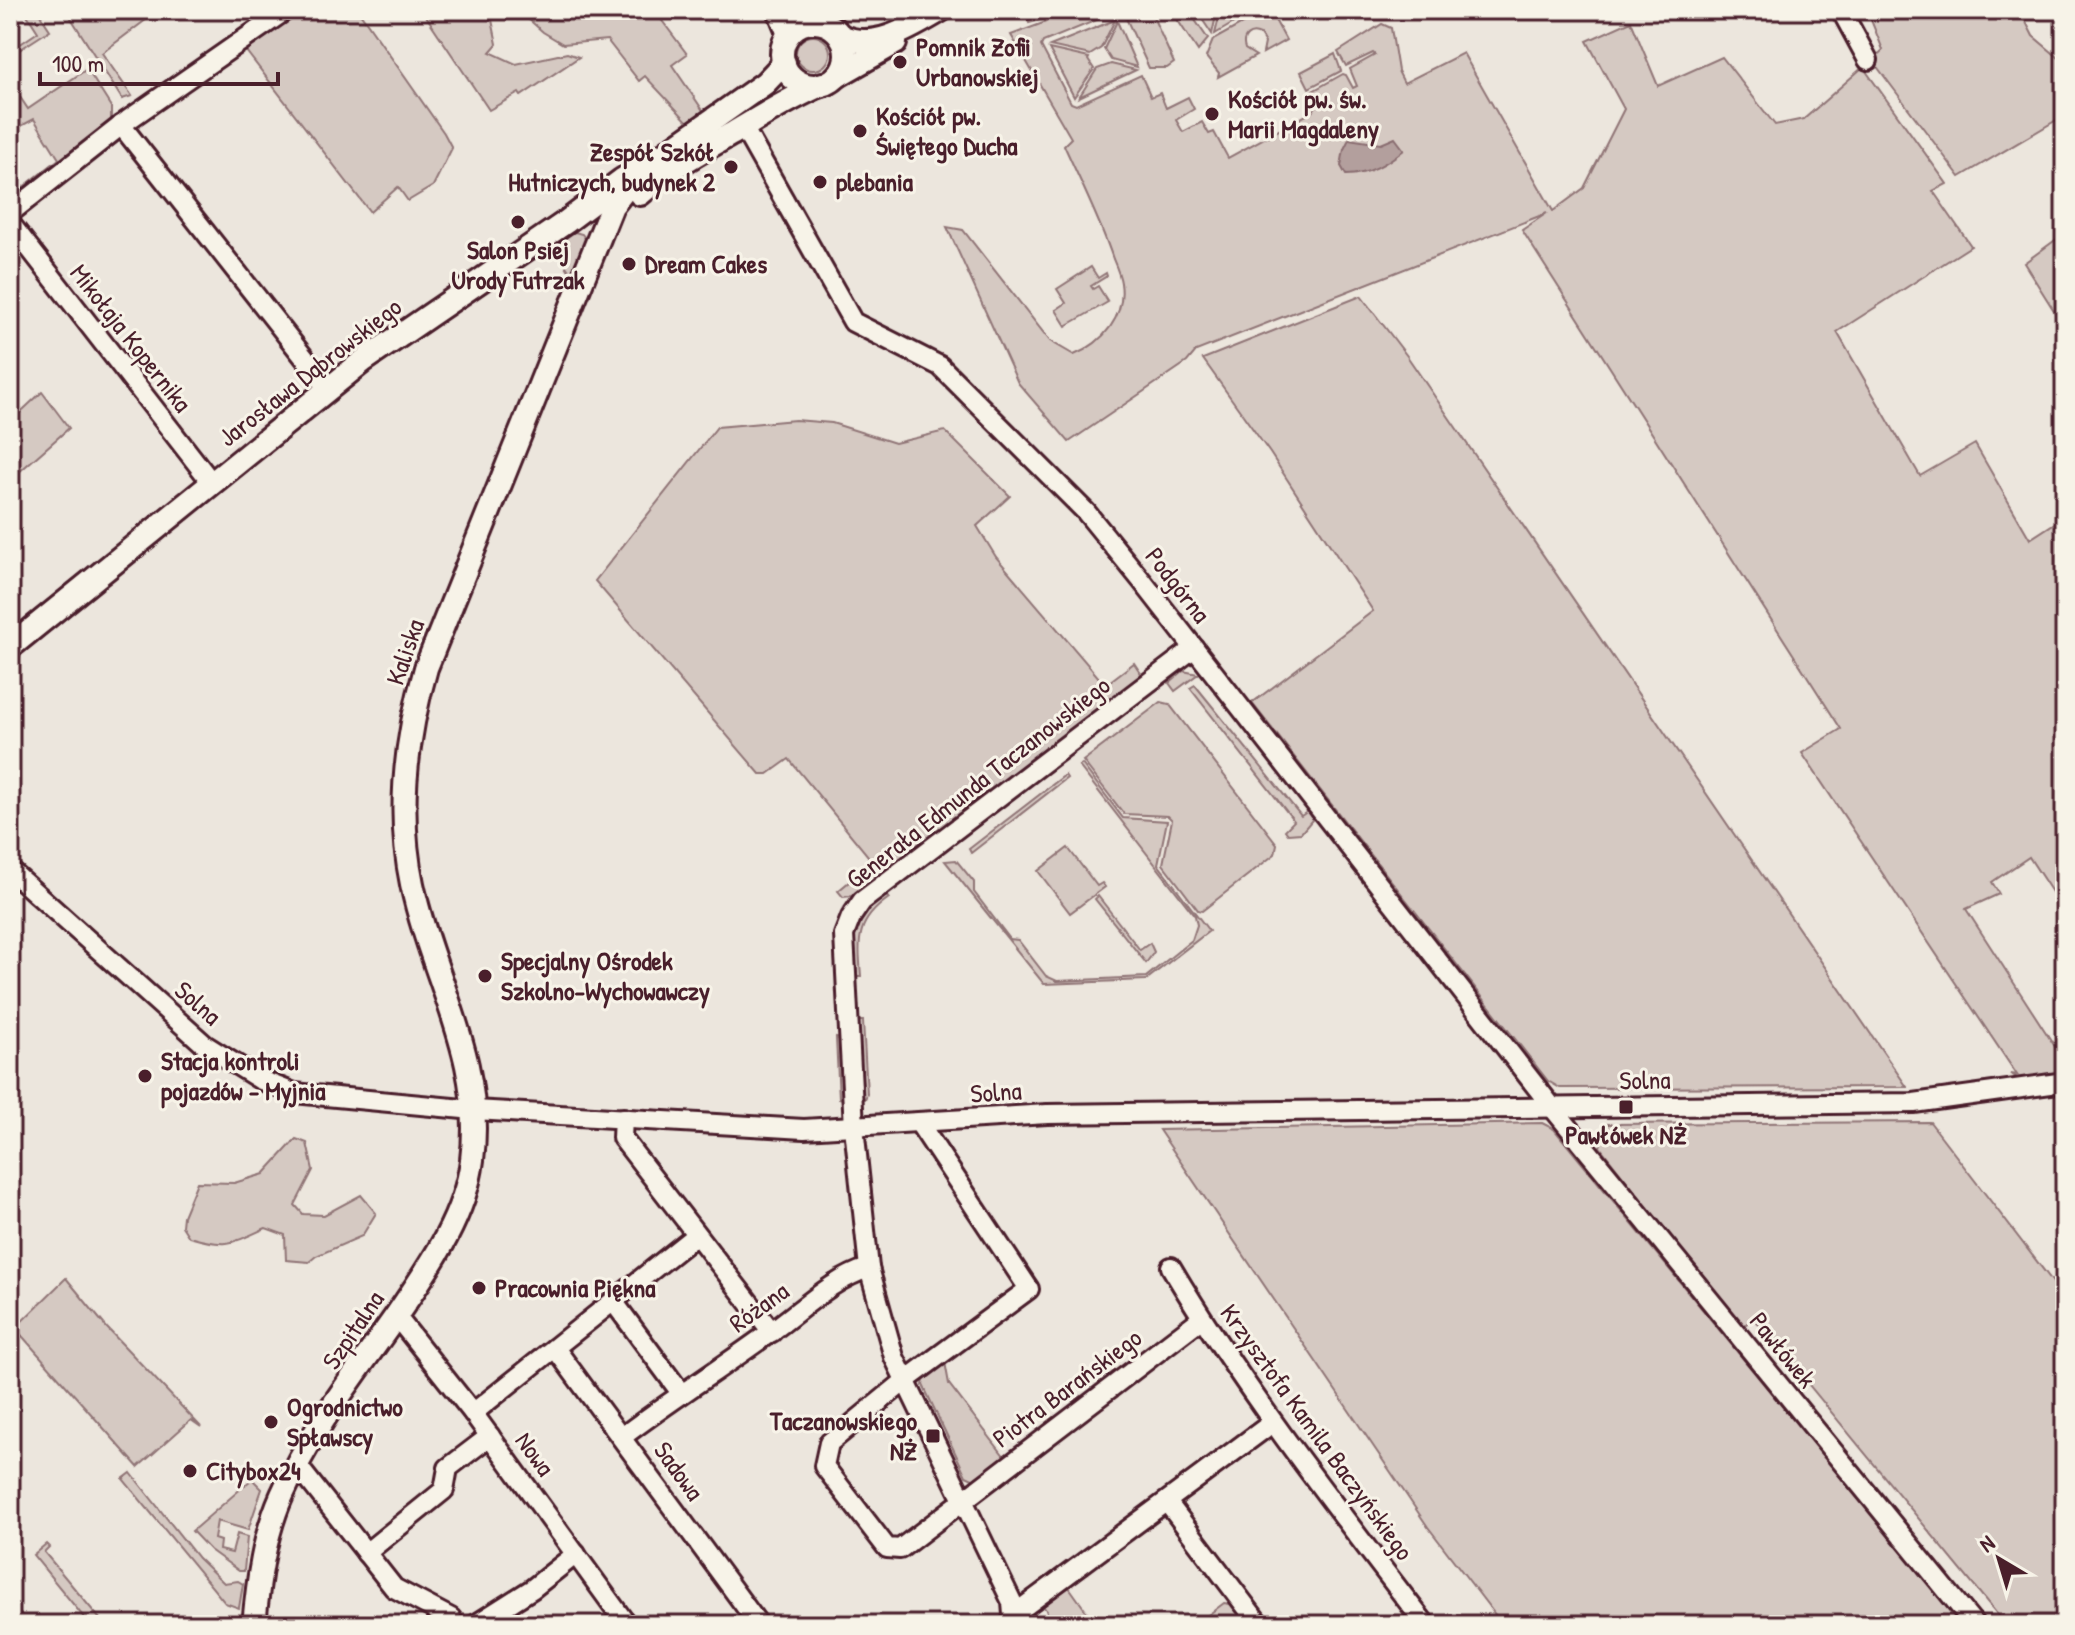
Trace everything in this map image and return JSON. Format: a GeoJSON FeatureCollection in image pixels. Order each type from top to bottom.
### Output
{"type":"FeatureCollection","features":[{"type":"Feature","properties":{"kind":"street"},"geometry":{"type":"LineString","coordinates":[[10,213],[121,125],[286,10]]}},
{"type":"Feature","properties":{"kind":"street"},"geometry":{"type":"LineString","coordinates":[[779,10],[789,34]]}},
{"type":"Feature","properties":{"kind":"street"},"geometry":{"type":"LineString","coordinates":[[1841,10],[1868,60]]}},
{"type":"Feature","properties":{"kind":"street"},"geometry":{"type":"LineString","coordinates":[[841,36],[846,50],[844,64],[830,80],[815,86],[800,82],[788,72],[783,48],[789,34],[799,26],[804,16],[833,28],[853,42],[873,42],[932,15]]}},
{"type":"Feature","properties":{"kind":"street"},"geometry":{"type":"LineString","coordinates":[[566,222],[603,233],[653,182],[800,94],[890,47],[932,15]]}},
{"type":"Feature","properties":{"kind":"street","name":"Jarosława Dąbrowskiego"},"geometry":{"type":"LineString","coordinates":[[10,647],[398,336],[765,83],[784,63]]}},
{"type":"Feature","properties":{"kind":"street"},"geometry":{"type":"LineString","coordinates":[[121,125],[329,389]]}},
{"type":"Feature","properties":{"kind":"street","name":"Podgórna"},"geometry":{"type":"LineString","coordinates":[[743,127],[853,322],[940,366],[1086,512],[1552,1107]]}},
{"type":"Feature","properties":{"kind":"street","name":"Jarosława Dąbrowskiego"},"geometry":{"type":"LineString","coordinates":[[603,233],[612,206],[657,159]]}},
{"type":"Feature","properties":{"kind":"street","name":"Mikołaja Kopernika"},"geometry":{"type":"LineString","coordinates":[[10,223],[212,483]]}},
{"type":"Feature","properties":{"kind":"street","name":"Kaliska"},"geometry":{"type":"LineString","coordinates":[[474,1110],[464,1046],[412,885],[405,808],[408,748],[426,668],[603,233]]}},
{"type":"Feature","properties":{"kind":"street","name":"Generała Edmunda Taczanowskiego"},"geometry":{"type":"LineString","coordinates":[[1012,1620],[1012,1602],[894,1357],[869,1268],[854,1127],[844,935],[862,901],[1194,648]]}},
{"type":"Feature","properties":{"kind":"street","name":"Solna"},"geometry":{"type":"LineString","coordinates":[[10,870],[205,1045],[261,1080],[294,1093],[474,1110],[804,1129],[1047,1114],[1914,1103],[2065,1082]]}},
{"type":"Feature","properties":{"kind":"street","name":"Pawłówek"},"geometry":{"type":"LineString","coordinates":[[1552,1107],[1975,1625]]}},
{"type":"Feature","properties":{"kind":"street","name":"Szpitalna"},"geometry":{"type":"LineString","coordinates":[[254,1625],[259,1581],[271,1525],[281,1496],[297,1465],[422,1279],[459,1211],[472,1160],[474,1110]]}},
{"type":"Feature","properties":{"kind":"street"},"geometry":{"type":"LineString","coordinates":[[623,1118],[622,1138],[772,1332]]}},
{"type":"Feature","properties":{"kind":"street","name":"Piotra Barańskiego"},"geometry":{"type":"LineString","coordinates":[[919,1123],[1029,1289],[906,1380],[829,1443],[824,1466],[887,1548],[900,1549],[1202,1318]]}},
{"type":"Feature","properties":{"kind":"street"},"geometry":{"type":"LineString","coordinates":[[473,1413],[696,1235]]}},
{"type":"Feature","properties":{"kind":"street","name":"Krzysztofa Kamila Baczyńskiego"},"geometry":{"type":"LineString","coordinates":[[1171,1267],[1272,1423],[1426,1625]]}},
{"type":"Feature","properties":{"kind":"street","name":"Różana"},"geometry":{"type":"LineString","coordinates":[[622,1437],[849,1274],[869,1268]]}},
{"type":"Feature","properties":{"kind":"street"},"geometry":{"type":"LineString","coordinates":[[613,1301],[681,1393]]}},
{"type":"Feature","properties":{"kind":"street","name":"Nowa"},"geometry":{"type":"LineString","coordinates":[[396,1316],[473,1413],[627,1625]]}},
{"type":"Feature","properties":{"kind":"street","name":"Sadowa"},"geometry":{"type":"LineString","coordinates":[[555,1348],[759,1625]]}},
{"type":"Feature","properties":{"kind":"street"},"geometry":{"type":"LineString","coordinates":[[1012,1620],[1272,1423]]}},
{"type":"Feature","properties":{"kind":"street"},"geometry":{"type":"LineString","coordinates":[[366,1553],[444,1490],[448,1468],[490,1436]]}},
{"type":"Feature","properties":{"kind":"street"},"geometry":{"type":"LineString","coordinates":[[297,1465],[394,1588],[451,1618],[455,1625]]}},
{"type":"Feature","properties":{"kind":"street"},"geometry":{"type":"LineString","coordinates":[[1167,1502],[1260,1625]]}},
{"type":"Feature","properties":{"kind":"street"},"geometry":{"type":"LineString","coordinates":[[475,1625],[532,1589],[576,1554]]}},
{"type":"Feature","properties":{"kind":"shaded area"},"geometry":{"type":"Polygon","coordinates":[[[24,10],[37,10],[50,30],[10,56],[10,51],[38,32],[24,10]]]}},
{"type":"Feature","properties":{"kind":"shaded area"},"geometry":{"type":"Polygon","coordinates":[[[66,10],[159,10],[102,53],[132,96],[122,99],[66,10]]]}},
{"type":"Feature","properties":{"kind":"shaded area"},"geometry":{"type":"Polygon","coordinates":[[[297,10],[358,10],[452,148],[433,186],[408,201],[398,187],[370,212],[243,47],[297,10]]]}},
{"type":"Feature","properties":{"kind":"shaded area"},"geometry":{"type":"Polygon","coordinates":[[[422,10],[490,10],[497,44],[490,52],[516,64],[567,53],[579,57],[521,96],[519,93],[489,110],[422,10]]]}},
{"type":"Feature","properties":{"kind":"shaded area"},"geometry":{"type":"Polygon","coordinates":[[[511,10],[654,10],[687,54],[672,65],[704,112],[688,122],[645,76],[639,81],[607,40],[563,44],[511,10]]]}},
{"type":"Feature","properties":{"kind":"shaded area"},"geometry":{"type":"Polygon","coordinates":[[[1053,10],[1113,10],[1114,13],[1043,42],[1041,46],[1071,103],[1076,105],[1141,75],[1151,97],[1160,93],[1166,108],[1188,97],[1194,109],[1176,120],[1183,132],[1202,122],[1209,134],[1214,132],[1228,158],[1312,112],[1317,105],[1311,92],[1343,74],[1353,88],[1357,86],[1350,69],[1375,55],[1373,53],[1346,66],[1338,52],[1382,24],[1391,28],[1398,71],[1404,83],[1463,53],[1553,211],[1584,188],[1624,109],[1587,41],[1631,21],[1658,86],[1722,57],[1775,125],[1804,119],[1863,67],[1947,184],[1933,191],[1971,246],[1837,332],[1920,476],[1975,444],[2030,539],[2058,521],[2065,532],[2065,912],[2029,857],[1992,882],[1999,894],[1966,909],[2065,1062],[2065,1072],[2022,1081],[2011,1074],[2017,1075],[1802,753],[1841,729],[1522,230],[1547,213],[1196,351],[1187,362],[1069,442],[1018,383],[947,227],[963,230],[1050,341],[1074,355],[1103,336],[1116,317],[1122,295],[1120,277],[1064,145],[1071,138],[1011,35],[1046,22],[1044,19],[1029,23],[1028,20],[1053,10]]]}},
{"type":"Feature","properties":{"kind":"shaded area"},"geometry":{"type":"Polygon","coordinates":[[[1138,10],[1150,10],[1174,63],[1167,68],[1149,68],[1125,16],[1138,10]]]}},
{"type":"Feature","properties":{"kind":"shaded area"},"geometry":{"type":"Polygon","coordinates":[[[1171,10],[1188,10],[1208,39],[1198,51],[1171,10]]]}},
{"type":"Feature","properties":{"kind":"shaded area"},"geometry":{"type":"Polygon","coordinates":[[[1196,10],[1217,11],[1212,34],[1196,10]]]}},
{"type":"Feature","properties":{"kind":"shaded area"},"geometry":{"type":"Polygon","coordinates":[[[1226,10],[1254,11],[1215,34],[1220,13],[1226,10]]]}},
{"type":"Feature","properties":{"kind":"shaded area"},"geometry":{"type":"Polygon","coordinates":[[[1867,10],[2015,10],[2033,36],[2065,63],[2065,115],[1960,177],[1872,60],[1883,50],[1867,10]]]}},
{"type":"Feature","properties":{"kind":"shaded area"},"geometry":{"type":"Polygon","coordinates":[[[1262,13],[1275,20],[1286,40],[1263,53],[1265,43],[1260,35],[1250,34],[1244,41],[1245,49],[1256,56],[1218,77],[1219,73],[1206,57],[1213,40],[1262,13]]]}},
{"type":"Feature","properties":{"kind":"shaded area"},"geometry":{"type":"Polygon","coordinates":[[[1115,20],[1101,48],[1090,55],[1050,46],[1115,20]]]}},
{"type":"Feature","properties":{"kind":"shaded area"},"geometry":{"type":"Polygon","coordinates":[[[1117,21],[1137,67],[1111,60],[1104,49],[1117,21]]]}},
{"type":"Feature","properties":{"kind":"shaded area"},"geometry":{"type":"Polygon","coordinates":[[[813,36],[825,41],[830,53],[825,65],[813,70],[801,65],[796,53],[801,41],[813,36]]]}},
{"type":"Feature","properties":{"kind":"shaded area"},"geometry":{"type":"Polygon","coordinates":[[[1049,49],[1089,58],[1094,69],[1074,97],[1049,49]]]}},
{"type":"Feature","properties":{"kind":"shaded area"},"geometry":{"type":"Polygon","coordinates":[[[1335,54],[1341,71],[1309,88],[1301,72],[1335,54]]]}},
{"type":"Feature","properties":{"kind":"shaded area"},"geometry":{"type":"Polygon","coordinates":[[[1111,64],[1136,70],[1079,97],[1097,69],[1111,64]]]}},
{"type":"Feature","properties":{"kind":"shaded area"},"geometry":{"type":"Polygon","coordinates":[[[87,69],[111,107],[111,125],[21,198],[17,192],[59,159],[34,119],[10,132],[10,82],[28,109],[87,69]]]}},
{"type":"Feature","properties":{"kind":"shaded area"},"geometry":{"type":"Polygon","coordinates":[[[1395,138],[1404,150],[1370,171],[1346,175],[1341,166],[1349,139],[1381,144],[1395,138]]]}},
{"type":"Feature","properties":{"kind":"shaded area"},"geometry":{"type":"Polygon","coordinates":[[[571,231],[582,234],[587,241],[573,276],[549,242],[571,231]]]}},
{"type":"Feature","properties":{"kind":"shaded area"},"geometry":{"type":"Polygon","coordinates":[[[2065,233],[2065,328],[2024,263],[2065,233]]]}},
{"type":"Feature","properties":{"kind":"shaded area"},"geometry":{"type":"Polygon","coordinates":[[[1091,267],[1098,278],[1106,273],[1107,276],[1091,286],[1093,289],[1098,286],[1108,302],[1066,326],[1056,310],[1066,303],[1057,289],[1091,267]]]}},
{"type":"Feature","properties":{"kind":"shaded area"},"geometry":{"type":"Polygon","coordinates":[[[1361,296],[1407,356],[1907,1087],[1560,1088],[1548,1081],[1252,703],[1373,611],[1270,453],[1203,359],[1361,296]]]}},
{"type":"Feature","properties":{"kind":"shaded area"},"geometry":{"type":"Polygon","coordinates":[[[42,392],[69,428],[10,480],[10,422],[42,392]]]}},
{"type":"Feature","properties":{"kind":"shaded area"},"geometry":{"type":"Polygon","coordinates":[[[795,420],[832,423],[895,443],[945,431],[1010,496],[977,526],[996,557],[1105,685],[1134,663],[1144,678],[856,899],[853,896],[843,897],[838,891],[873,862],[789,759],[768,774],[760,774],[595,581],[717,427],[795,420]]]}},
{"type":"Feature","properties":{"kind":"shaded area"},"geometry":{"type":"Polygon","coordinates":[[[1183,671],[1198,674],[1175,691],[1169,683],[1183,671]]]}},
{"type":"Feature","properties":{"kind":"shaded area"},"geometry":{"type":"Polygon","coordinates":[[[1195,685],[1301,816],[1311,809],[1312,820],[1301,833],[1288,834],[1285,830],[1294,821],[1190,688],[1195,685]]]}},
{"type":"Feature","properties":{"kind":"shaded area"},"geometry":{"type":"Polygon","coordinates":[[[1161,702],[1169,704],[1277,844],[1275,854],[1202,911],[1198,910],[1163,864],[1172,820],[1168,816],[1124,814],[1083,761],[1161,702]]]}},
{"type":"Feature","properties":{"kind":"shaded area"},"geometry":{"type":"Polygon","coordinates":[[[1082,764],[1123,818],[1167,821],[1158,864],[1209,931],[1146,980],[1044,984],[945,861],[956,860],[974,882],[974,892],[1010,939],[1018,940],[1046,976],[1057,981],[1146,977],[1192,940],[1197,925],[1195,916],[1079,766],[1082,764]]]}},
{"type":"Feature","properties":{"kind":"shaded area"},"geometry":{"type":"Polygon","coordinates":[[[1065,775],[1067,778],[971,853],[969,849],[1065,775]]]}},
{"type":"Feature","properties":{"kind":"shaded area"},"geometry":{"type":"Polygon","coordinates":[[[1068,848],[1097,886],[1102,883],[1105,887],[1070,913],[1038,871],[1068,848]]]}},
{"type":"Feature","properties":{"kind":"shaded area"},"geometry":{"type":"Polygon","coordinates":[[[882,894],[889,898],[865,923],[859,951],[861,976],[856,976],[851,952],[855,931],[882,894]]]}},
{"type":"Feature","properties":{"kind":"shaded area"},"geometry":{"type":"Polygon","coordinates":[[[1098,896],[1140,950],[1150,943],[1154,952],[1146,963],[1095,899],[1098,896]]]}},
{"type":"Feature","properties":{"kind":"shaded area"},"geometry":{"type":"Polygon","coordinates":[[[863,1021],[865,1099],[860,1099],[857,1023],[863,1021]]]}},
{"type":"Feature","properties":{"kind":"shaded area"},"geometry":{"type":"Polygon","coordinates":[[[836,1038],[840,1039],[846,1100],[839,1098],[836,1038]]]}},
{"type":"Feature","properties":{"kind":"shaded area"},"geometry":{"type":"Polygon","coordinates":[[[1930,1122],[2065,1298],[2065,1625],[2006,1625],[1754,1318],[1742,1327],[1600,1147],[1605,1124],[1930,1122]]]}},
{"type":"Feature","properties":{"kind":"shaded area"},"geometry":{"type":"Polygon","coordinates":[[[1542,1123],[1554,1129],[1962,1625],[1503,1625],[1428,1527],[1159,1130],[1542,1123]]]}},
{"type":"Feature","properties":{"kind":"shaded area"},"geometry":{"type":"Polygon","coordinates":[[[296,1139],[307,1143],[313,1170],[295,1205],[303,1214],[324,1215],[361,1195],[376,1213],[362,1236],[309,1262],[286,1260],[285,1235],[266,1228],[229,1243],[189,1237],[182,1226],[183,1216],[197,1182],[234,1183],[264,1174],[296,1139]]]}},
{"type":"Feature","properties":{"kind":"shaded area"},"geometry":{"type":"Polygon","coordinates":[[[66,1278],[107,1328],[201,1427],[191,1420],[138,1467],[15,1328],[66,1278]]]}},
{"type":"Feature","properties":{"kind":"shaded area"},"geometry":{"type":"Polygon","coordinates":[[[945,1362],[949,1384],[1008,1461],[979,1482],[966,1476],[923,1385],[931,1373],[929,1370],[945,1362]]]}},
{"type":"Feature","properties":{"kind":"shaded area"},"geometry":{"type":"Polygon","coordinates":[[[131,1473],[198,1558],[224,1583],[238,1581],[243,1584],[239,1608],[225,1603],[123,1479],[131,1473]]]}},
{"type":"Feature","properties":{"kind":"shaded area"},"geometry":{"type":"Polygon","coordinates":[[[252,1479],[262,1489],[248,1530],[217,1521],[214,1539],[220,1541],[219,1550],[232,1553],[237,1534],[247,1537],[244,1571],[239,1571],[210,1550],[192,1531],[252,1479]]]}},
{"type":"Feature","properties":{"kind":"shaded area"},"geometry":{"type":"Polygon","coordinates":[[[46,1544],[49,1547],[44,1552],[105,1625],[90,1625],[33,1555],[46,1544]]]}},
{"type":"Feature","properties":{"kind":"shaded area"},"geometry":{"type":"Polygon","coordinates":[[[1069,1587],[1096,1625],[1045,1625],[1047,1611],[1043,1606],[1069,1587]]]}},
{"type":"Feature","properties":{"kind":"shaded area"},"geometry":{"type":"Polygon","coordinates":[[[1224,1603],[1230,1604],[1241,1617],[1236,1621],[1238,1624],[1244,1620],[1248,1625],[1195,1625],[1224,1603]]]}},
{"type":"Feature","properties":{"kind":"place","name":"Pomnik Zofii Urbanowskiej"},"geometry":{"type":"Point","coordinates":[900,62]}},
{"type":"Feature","properties":{"kind":"place","name":"Kościół pw. św. Marii Magdaleny"},"geometry":{"type":"Point","coordinates":[1212,114]}},
{"type":"Feature","properties":{"kind":"place","name":"Kościół pw. Świętego Ducha"},"geometry":{"type":"Point","coordinates":[860,131]}},
{"type":"Feature","properties":{"kind":"place","name":"Zespół Szkół Hutniczych, budynek 2"},"geometry":{"type":"Point","coordinates":[731,167]}},
{"type":"Feature","properties":{"kind":"place","name":"plebania"},"geometry":{"type":"Point","coordinates":[820,182]}},
{"type":"Feature","properties":{"kind":"place","name":"Salon Psiej Urody Futrzak"},"geometry":{"type":"Point","coordinates":[518,222]}},
{"type":"Feature","properties":{"kind":"place","name":"Dream Cakes"},"geometry":{"type":"Point","coordinates":[629,264]}},
{"type":"Feature","properties":{"kind":"place","name":"Specjalny Ośrodek Szkolno-Wychowawczy"},"geometry":{"type":"Point","coordinates":[485,976]}},
{"type":"Feature","properties":{"kind":"place","name":"Stacja kontroli pojazdów - Myjnia"},"geometry":{"type":"Point","coordinates":[145,1076]}},
{"type":"Feature","properties":{"kind":"place","name":"Pawłówek NŻ"},"geometry":{"type":"Point","coordinates":[1626,1107]}},
{"type":"Feature","properties":{"kind":"place","name":"Pracownia Piękna"},"geometry":{"type":"Point","coordinates":[479,1288]}},
{"type":"Feature","properties":{"kind":"place","name":"Ogrodnictwo Spławscy"},"geometry":{"type":"Point","coordinates":[271,1422]}},
{"type":"Feature","properties":{"kind":"place","name":"Taczanowskiego NŻ"},"geometry":{"type":"Point","coordinates":[933,1436]}},
{"type":"Feature","properties":{"kind":"place","name":"Citybox24"},"geometry":{"type":"Point","coordinates":[190,1471]}}]}
